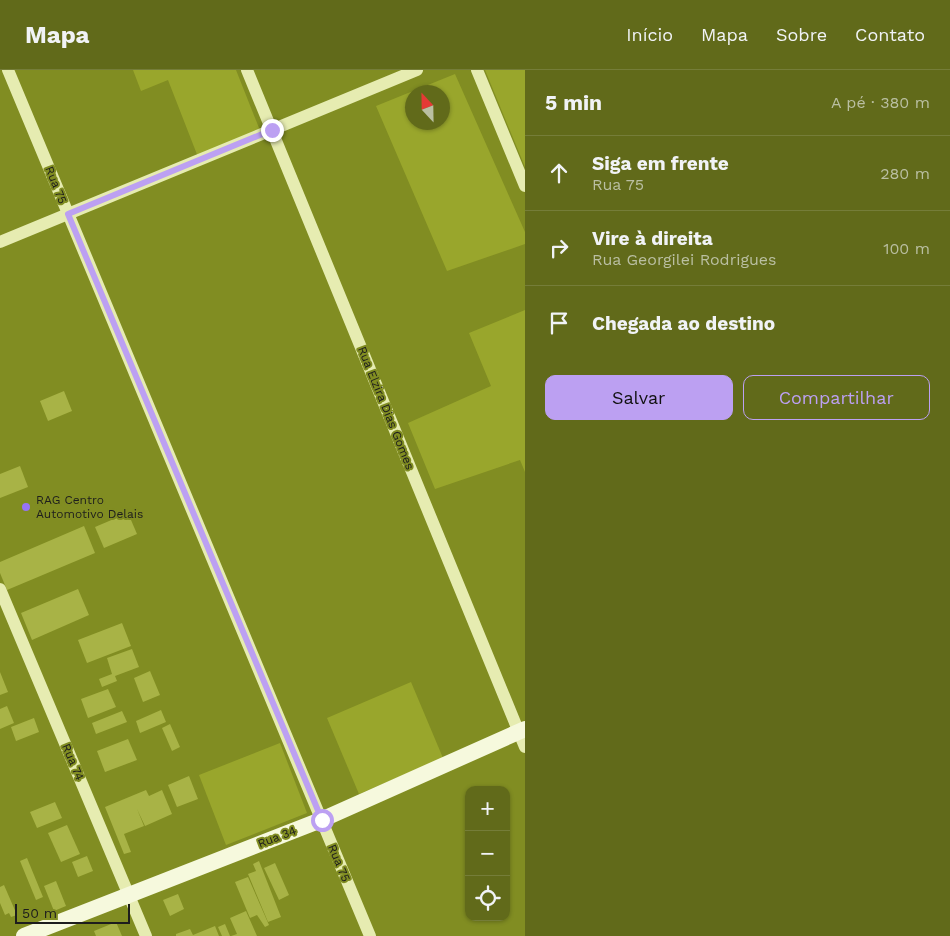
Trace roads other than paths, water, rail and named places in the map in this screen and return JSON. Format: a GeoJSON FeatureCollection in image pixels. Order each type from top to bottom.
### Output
{"type":"FeatureCollection","features":[{"type":"Feature","properties":{"kind":"street","name":"Rua 75"},"geometry":{"type":"LineString","coordinates":[[8,70],[370,936]]}},
{"type":"Feature","properties":{"kind":"street","name":"Rua Elzira Dias Gomes"},"geometry":{"type":"LineString","coordinates":[[247,70],[522,730],[525,747]]}},
{"type":"Feature","properties":{"kind":"street"},"geometry":{"type":"LineString","coordinates":[[0,242],[417,70]]}},
{"type":"Feature","properties":{"kind":"street"},"geometry":{"type":"LineString","coordinates":[[477,70],[525,186]]}},
{"type":"Feature","properties":{"kind":"street","name":"Rua 74"},"geometry":{"type":"LineString","coordinates":[[0,589],[146,936]]}},
{"type":"Feature","properties":{"kind":"street","name":"Rua 34"},"geometry":{"type":"LineString","coordinates":[[24,936],[322,820],[522,730]]}},
{"type":"Feature","properties":{"kind":"place","name":"RAG Centro Automotivo Delais"},"geometry":{"type":"Point","coordinates":[26,507]}}]}
